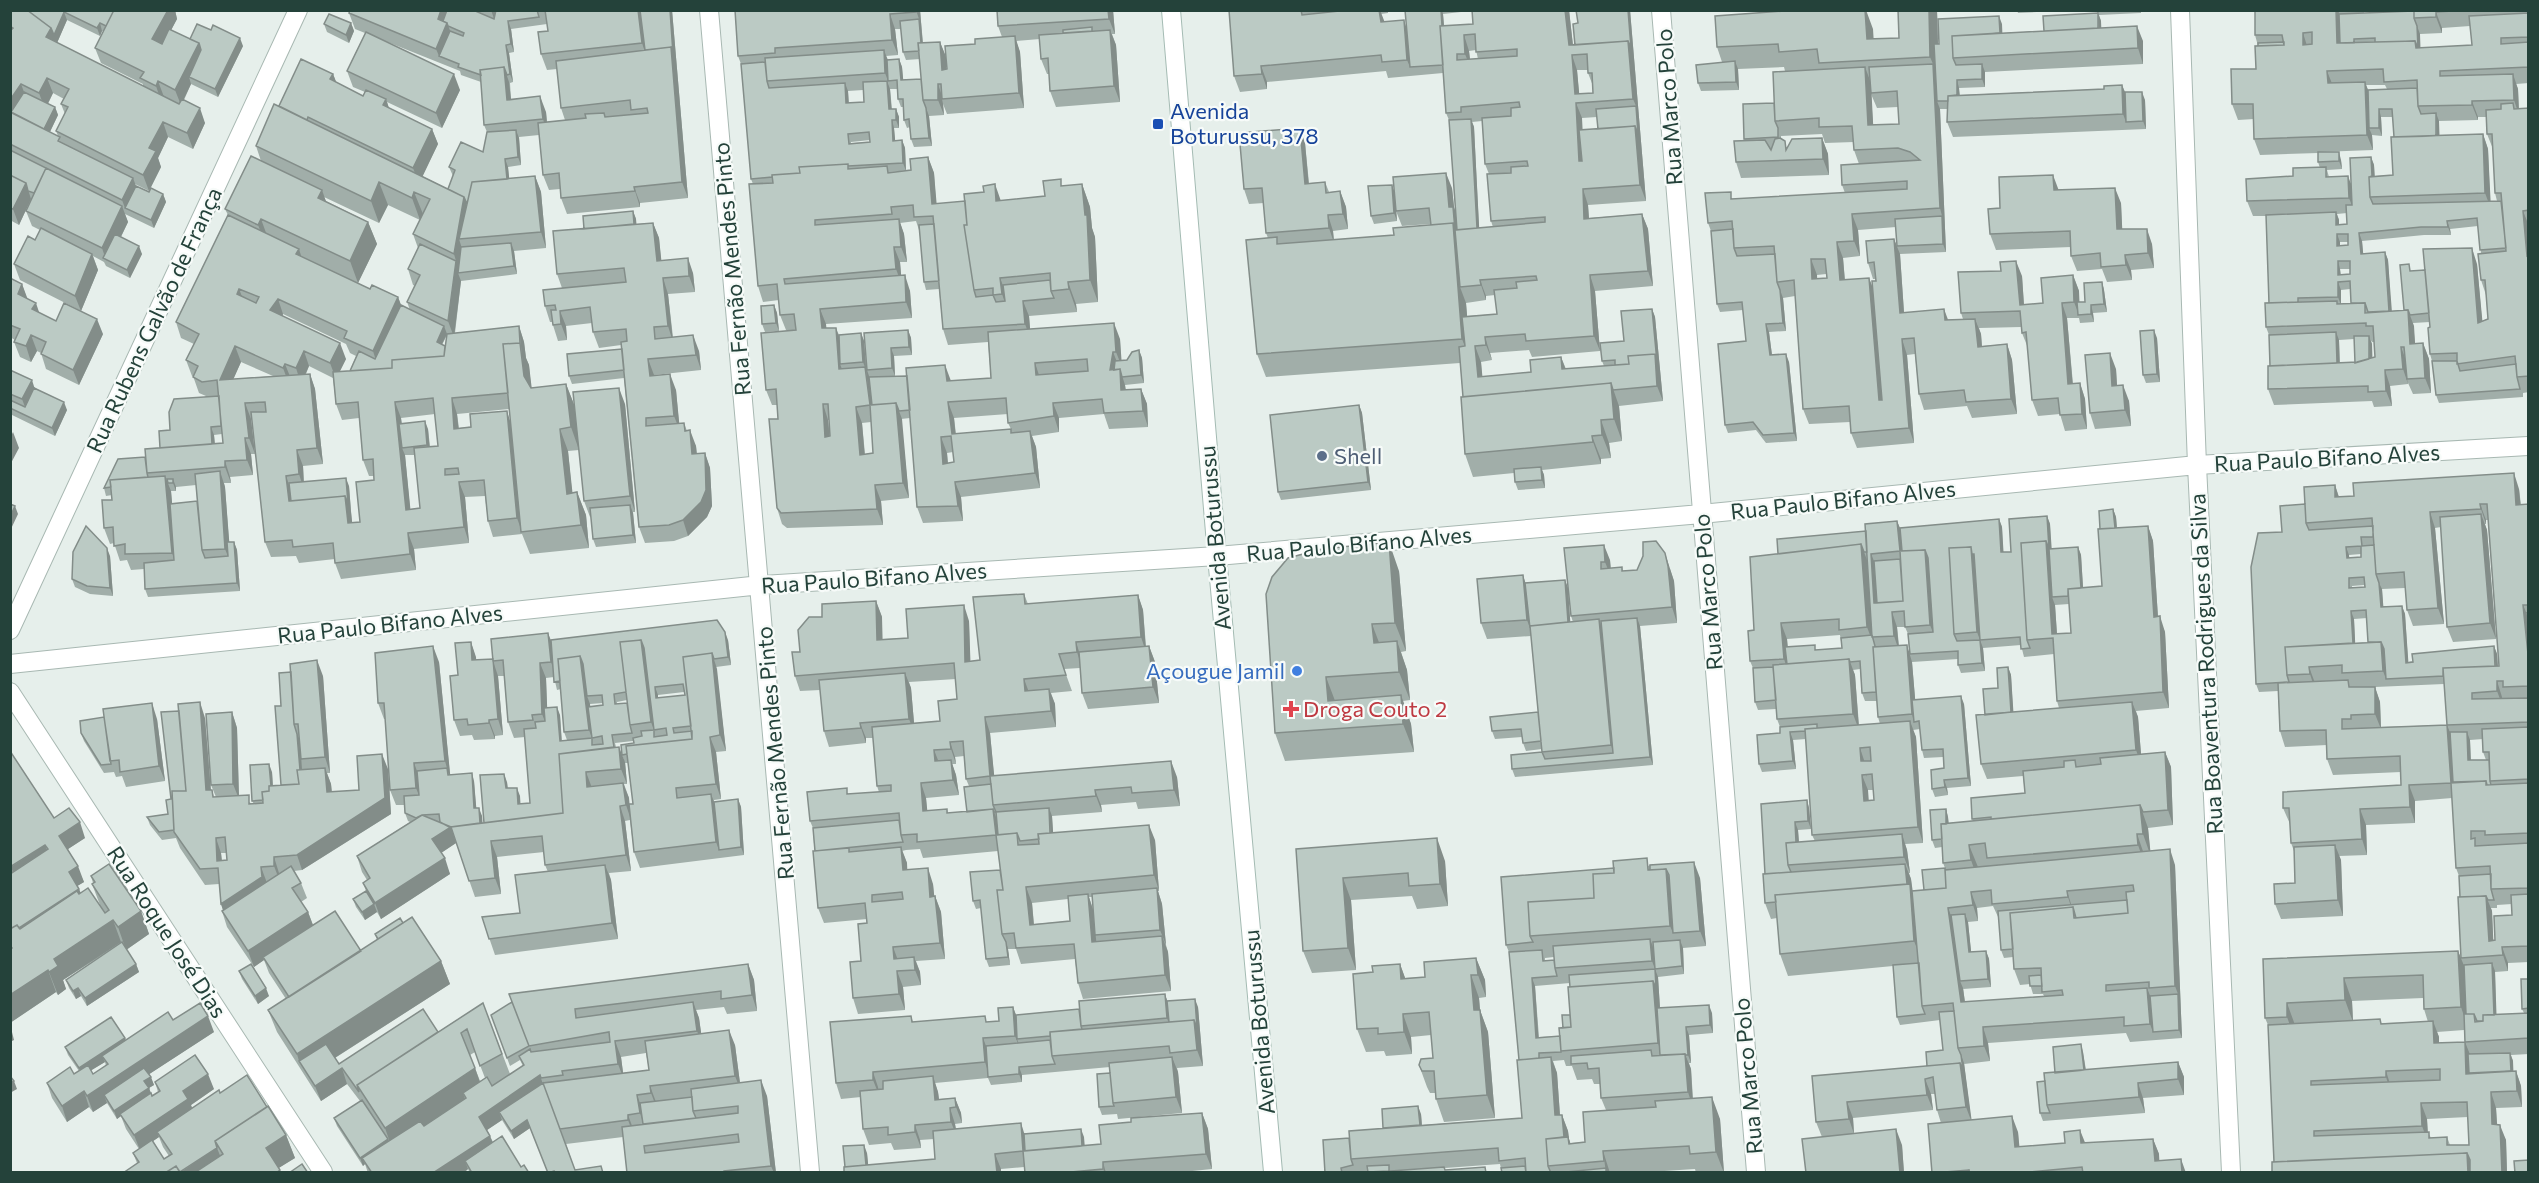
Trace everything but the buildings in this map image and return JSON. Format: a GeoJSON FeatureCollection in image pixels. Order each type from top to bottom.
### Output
{"type":"FeatureCollection","features":[{"type":"Feature","properties":{"kind":"street","name":"Rua Rubens Galvão de França"},"geometry":{"type":"LineString","coordinates":[[10,630],[298,10]]}},
{"type":"Feature","properties":{"kind":"street","name":"Rua Fernão Mendes Pinto"},"geometry":{"type":"LineString","coordinates":[[709,10],[810,1173]]}},
{"type":"Feature","properties":{"kind":"street","name":"Avenida Boturussu"},"geometry":{"type":"LineString","coordinates":[[1171,10],[1216,556],[1273,1173]]}},
{"type":"Feature","properties":{"kind":"street","name":"Rua Marco Polo"},"geometry":{"type":"LineString","coordinates":[[1661,10],[1756,1173]]}},
{"type":"Feature","properties":{"kind":"street","name":"Rua Boaventura Rodrigues da Silva"},"geometry":{"type":"LineString","coordinates":[[2180,10],[2197,465],[2231,1173]]}},
{"type":"Feature","properties":{"kind":"street","name":"Rua Paulo Bifano Alves"},"geometry":{"type":"LineString","coordinates":[[10,664],[760,585],[1216,556],[1701,514],[2197,465],[2529,446]]}},
{"type":"Feature","properties":{"kind":"street","name":"Rua Roque José Dias"},"geometry":{"type":"LineString","coordinates":[[10,692],[323,1173]]}},
{"type":"Feature","properties":{"kind":"place","name":"Avenida Boturussu, 378"},"geometry":{"type":"Point","coordinates":[1158,124]}},
{"type":"Feature","properties":{"kind":"place","name":"Shell"},"geometry":{"type":"Point","coordinates":[1322,456]}},
{"type":"Feature","properties":{"kind":"place","name":"Açougue Jamil"},"geometry":{"type":"Point","coordinates":[1297,671]}},
{"type":"Feature","properties":{"kind":"place","name":"Droga Couto 2"},"geometry":{"type":"Point","coordinates":[1291,709]}}]}
